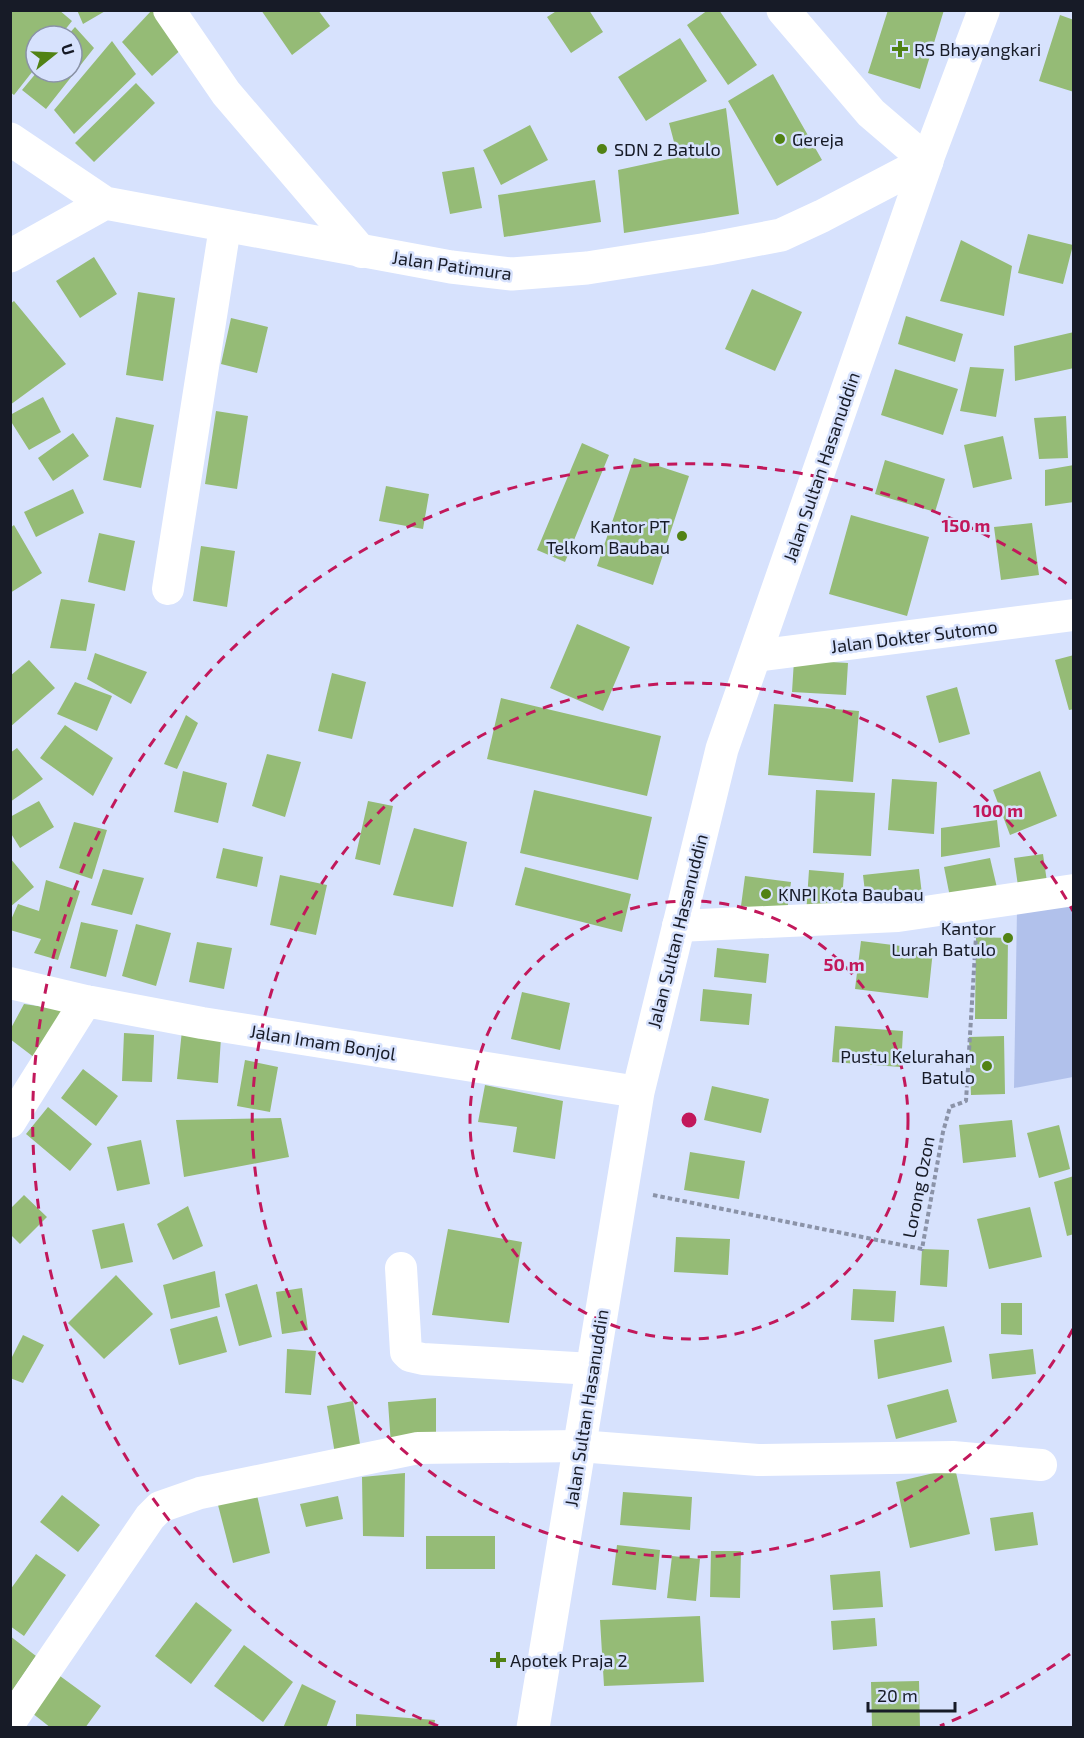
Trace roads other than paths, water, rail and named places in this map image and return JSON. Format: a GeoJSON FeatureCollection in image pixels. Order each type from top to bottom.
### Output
{"type":"FeatureCollection","features":[{"type":"Feature","properties":{"kind":"main road"},"geometry":{"type":"LineString","coordinates":[[783,10],[871,113],[927,161]]}},
{"type":"Feature","properties":{"kind":"main road"},"geometry":{"type":"LineString","coordinates":[[10,139],[105,203],[10,256]]}},
{"type":"Feature","properties":{"kind":"main road","name":"Jalan Patimura"},"geometry":{"type":"LineString","coordinates":[[105,203],[362,252],[451,267],[512,274],[587,268],[781,235],[927,161]]}},
{"type":"Feature","properties":{"kind":"main road","name":"Jalan Sultan Hasanuddin"},"geometry":{"type":"LineString","coordinates":[[533,1728],[638,1092],[678,926],[723,749],[927,161]]}},
{"type":"Feature","properties":{"kind":"street"},"geometry":{"type":"LineString","coordinates":[[169,10],[226,93],[362,252]]}},
{"type":"Feature","properties":{"kind":"street"},"geometry":{"type":"LineString","coordinates":[[927,161],[984,10]]}},
{"type":"Feature","properties":{"kind":"street"},"geometry":{"type":"LineString","coordinates":[[168,590],[225,227]]}},
{"type":"Feature","properties":{"kind":"street","name":"Jalan Dokter Sutomo"},"geometry":{"type":"LineString","coordinates":[[755,656],[1074,615]]}},
{"type":"Feature","properties":{"kind":"street"},"geometry":{"type":"LineString","coordinates":[[678,926],[898,916],[1074,890]]}},
{"type":"Feature","properties":{"kind":"street","name":"Jalan Imam Bonjol"},"geometry":{"type":"LineString","coordinates":[[10,983],[86,1001],[214,1025],[638,1092]]}},
{"type":"Feature","properties":{"kind":"street"},"geometry":{"type":"LineString","coordinates":[[10,1122],[86,1001]]}},
{"type":"Feature","properties":{"kind":"street"},"geometry":{"type":"LineString","coordinates":[[401,1268],[405,1352],[410,1356],[423,1359],[592,1369]]}},
{"type":"Feature","properties":{"kind":"street"},"geometry":{"type":"LineString","coordinates":[[10,1722],[150,1517],[160,1507],[200,1493],[418,1448],[579,1446],[758,1460],[953,1457],[1041,1465]]}},
{"type":"Feature","properties":{"kind":"place","name":"RS Bhayangkari"},"geometry":{"type":"Point","coordinates":[900,49]}},
{"type":"Feature","properties":{"kind":"place","name":"Gereja"},"geometry":{"type":"Point","coordinates":[780,139]}},
{"type":"Feature","properties":{"kind":"place","name":"SDN 2 Batulo"},"geometry":{"type":"Point","coordinates":[602,149]}},
{"type":"Feature","properties":{"kind":"place","name":"Kantor PT Telkom Baubau"},"geometry":{"type":"Point","coordinates":[682,536]}},
{"type":"Feature","properties":{"kind":"place","name":"KNPI Kota Baubau"},"geometry":{"type":"Point","coordinates":[766,894]}},
{"type":"Feature","properties":{"kind":"place","name":"Kantor Lurah Batulo"},"geometry":{"type":"Point","coordinates":[1008,938]}},
{"type":"Feature","properties":{"kind":"place","name":"Pustu Kelurahan Batulo"},"geometry":{"type":"Point","coordinates":[987,1066]}},
{"type":"Feature","properties":{"kind":"place","name":"Apotek Praja 2"},"geometry":{"type":"Point","coordinates":[498,1660]}}]}
